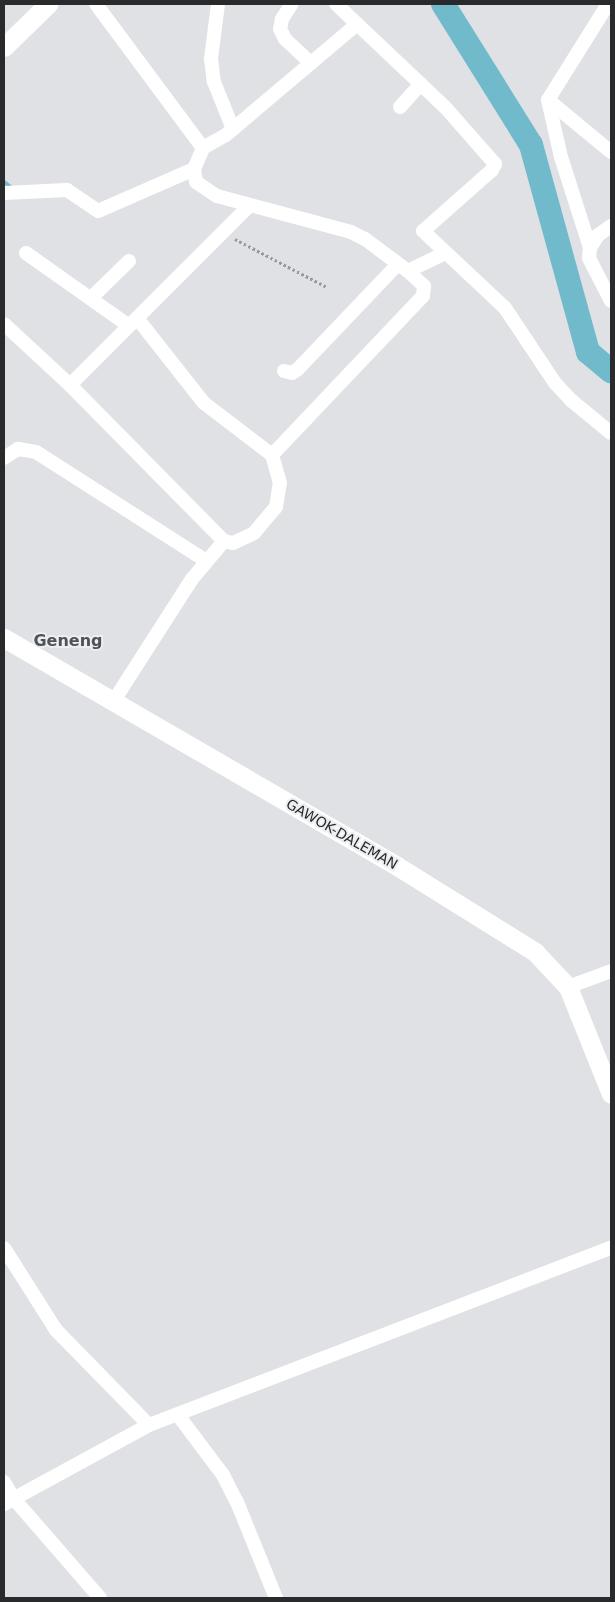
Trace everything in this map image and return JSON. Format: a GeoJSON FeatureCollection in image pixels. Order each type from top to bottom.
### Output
{"type":"FeatureCollection","features":[{"type":"Feature","properties":{"kind":"street"},"geometry":{"type":"LineString","coordinates":[[4,47],[48,4]]}},
{"type":"Feature","properties":{"kind":"street"},"geometry":{"type":"LineString","coordinates":[[96,4],[203,148]]}},
{"type":"Feature","properties":{"kind":"street"},"geometry":{"type":"LineString","coordinates":[[218,4],[211,59],[214,82],[226,135]]}},
{"type":"Feature","properties":{"kind":"street"},"geometry":{"type":"LineString","coordinates":[[336,4],[356,25],[421,84],[474,138],[495,164],[492,170],[424,228],[425,234],[439,257],[490,292],[505,308],[555,383],[572,401],[611,433]]}},
{"type":"Feature","properties":{"kind":"street"},"geometry":{"type":"LineString","coordinates":[[608,4],[548,100],[561,157],[590,248],[593,270],[611,301]]}},
{"type":"Feature","properties":{"kind":"street"},"geometry":{"type":"LineString","coordinates":[[292,5],[282,19],[280,29],[285,39],[311,64]]}},
{"type":"Feature","properties":{"kind":"street"},"geometry":{"type":"LineString","coordinates":[[272,455],[423,296],[424,286],[365,238],[340,228],[249,206],[205,190],[196,182],[194,169],[203,148],[226,135],[356,25]]}},
{"type":"Feature","properties":{"kind":"street"},"geometry":{"type":"LineString","coordinates":[[400,107],[421,84]]}},
{"type":"Feature","properties":{"kind":"street"},"geometry":{"type":"LineString","coordinates":[[548,100],[611,152]]}},
{"type":"Feature","properties":{"kind":"street"},"geometry":{"type":"LineString","coordinates":[[4,193],[67,190],[98,211],[194,169]]}},
{"type":"Feature","properties":{"kind":"street"},"geometry":{"type":"LineString","coordinates":[[70,384],[249,206]]}},
{"type":"Feature","properties":{"kind":"street"},"geometry":{"type":"LineString","coordinates":[[590,248],[598,235],[611,226]]}},
{"type":"Feature","properties":{"kind":"street"},"geometry":{"type":"LineString","coordinates":[[6,332],[70,384],[224,541],[233,543],[254,533],[276,507],[280,483],[272,455],[204,403],[133,322],[91,298],[26,253]]}},
{"type":"Feature","properties":{"kind":"street"},"geometry":{"type":"LineString","coordinates":[[284,371],[292,373],[298,369],[403,267],[439,257]]}},
{"type":"Feature","properties":{"kind":"street"},"geometry":{"type":"LineString","coordinates":[[91,298],[129,261]]}},
{"type":"Feature","properties":{"kind":"street"},"geometry":{"type":"LineString","coordinates":[[4,458],[18,449],[36,452],[205,560]]}},
{"type":"Feature","properties":{"kind":"street"},"geometry":{"type":"LineString","coordinates":[[113,702],[205,560],[224,541]]}},
{"type":"Feature","properties":{"kind":"street","name":"GAWOK-DALEMAN"},"geometry":{"type":"LineString","coordinates":[[4,638],[397,866],[522,943],[552,967],[568,987],[611,1094]]}},
{"type":"Feature","properties":{"kind":"street"},"geometry":{"type":"LineString","coordinates":[[568,987],[611,971]]}},
{"type":"Feature","properties":{"kind":"street"},"geometry":{"type":"LineString","coordinates":[[4,1248],[56,1330],[149,1425]]}},
{"type":"Feature","properties":{"kind":"street"},"geometry":{"type":"LineString","coordinates":[[9,1501],[149,1425],[178,1416],[611,1248]]}},
{"type":"Feature","properties":{"kind":"street"},"geometry":{"type":"LineString","coordinates":[[178,1416],[223,1476],[237,1502],[276,1598]]}},
{"type":"Feature","properties":{"kind":"street"},"geometry":{"type":"LineString","coordinates":[[4,1482],[9,1501],[100,1598]]}},
{"type":"Feature","properties":{"kind":"path"},"geometry":{"type":"LineString","coordinates":[[223,232],[327,287]]}},
{"type":"Feature","properties":{"kind":"waterway"},"geometry":{"type":"LineString","coordinates":[[443,4],[531,145],[588,352],[611,371]]}},
{"type":"Feature","properties":{"kind":"waterway"},"geometry":{"type":"LineString","coordinates":[[4,182],[12,188]]}},
{"type":"Feature","properties":{"kind":"district","name":"Geneng"},"geometry":{"type":"Point","coordinates":[68,641]}}]}
